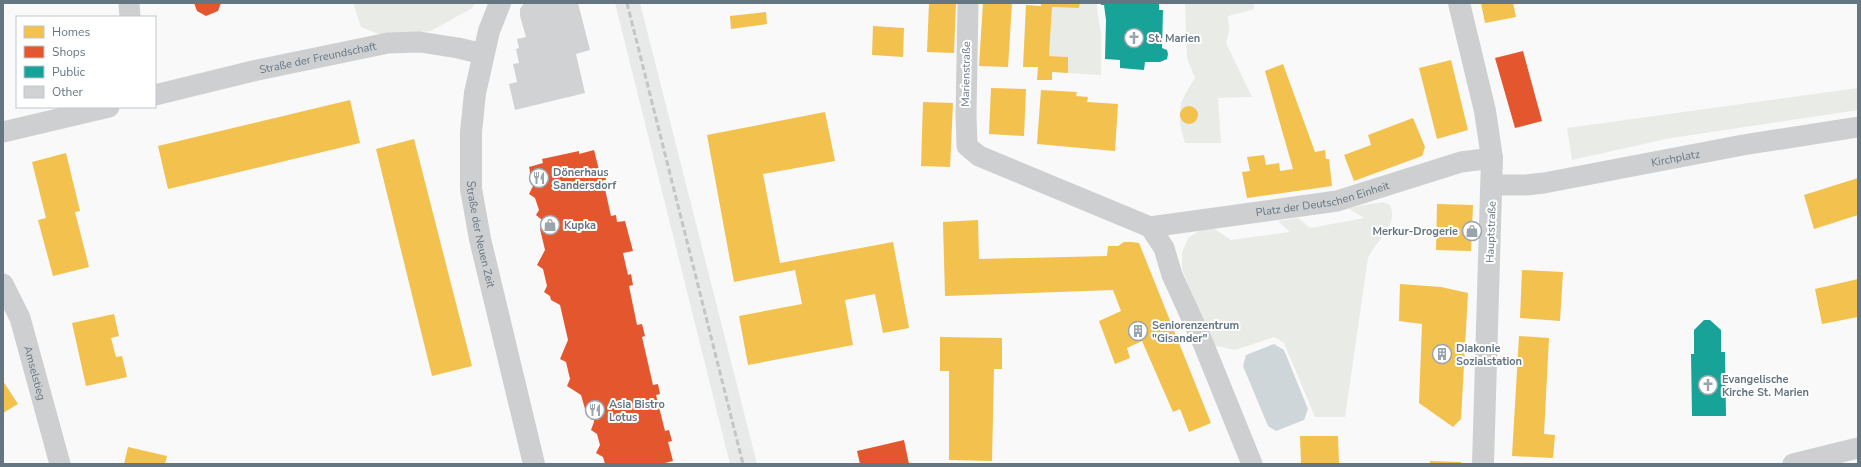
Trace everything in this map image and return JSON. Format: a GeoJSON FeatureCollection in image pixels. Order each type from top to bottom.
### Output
{"type":"FeatureCollection","features":[{"type":"Feature","properties":{"kind":"street"},"geometry":{"type":"LineString","coordinates":[[129,3],[130,16]]}},
{"type":"Feature","properties":{"kind":"street","name":"Straße der Neuen Zeit"},"geometry":{"type":"LineString","coordinates":[[500,3],[491,23],[475,93],[470,161],[473,203],[480,240],[534,464]]}},
{"type":"Feature","properties":{"kind":"street","name":"Marienstraße"},"geometry":{"type":"LineString","coordinates":[[968,3],[965,133],[967,146],[979,156],[1150,227]]}},
{"type":"Feature","properties":{"kind":"street","name":"Hauptstraße"},"geometry":{"type":"LineString","coordinates":[[1459,3],[1485,111],[1492,158],[1483,464]]}},
{"type":"Feature","properties":{"kind":"street","name":"Straße der Freundschaft"},"geometry":{"type":"LineString","coordinates":[[156,95],[253,71],[388,43],[420,42],[458,48],[483,54]]}},
{"type":"Feature","properties":{"kind":"street"},"geometry":{"type":"LineString","coordinates":[[3,132],[104,108]]}},
{"type":"Feature","properties":{"kind":"street","name":"Kirchplatz"},"geometry":{"type":"LineString","coordinates":[[1492,185],[1526,185],[1544,183],[1743,145],[1858,127]]}},
{"type":"Feature","properties":{"kind":"street","name":"Platz der Deutschen Einheit"},"geometry":{"type":"LineString","coordinates":[[1150,227],[1337,201],[1461,162],[1492,158]]}},
{"type":"Feature","properties":{"kind":"street"},"geometry":{"type":"LineString","coordinates":[[1150,227],[1164,248],[1172,275],[1203,343],[1252,464]]}},
{"type":"Feature","properties":{"kind":"street","name":"Amselstieg"},"geometry":{"type":"LineString","coordinates":[[3,284],[20,318],[60,464]]}},
{"type":"Feature","properties":{"kind":"street"},"geometry":{"type":"LineString","coordinates":[[1793,464],[1858,448]]}},
{"type":"Feature","properties":{"kind":"shaded area"},"geometry":{"type":"Polygon","coordinates":[[[353,3],[475,3],[472,8],[431,31],[381,35],[361,27],[353,3]]]}},
{"type":"Feature","properties":{"kind":"shaded area"},"geometry":{"type":"Polygon","coordinates":[[[615,3],[640,3],[757,464],[730,464],[615,3]]]}},
{"type":"Feature","properties":{"kind":"shaded area"},"geometry":{"type":"Polygon","coordinates":[[[1080,3],[1097,3],[1101,33],[1101,75],[1068,73],[1068,57],[1049,56],[1052,7],[1079,8],[1080,3]]]}},
{"type":"Feature","properties":{"kind":"shaded area"},"geometry":{"type":"Polygon","coordinates":[[[1185,3],[1253,3],[1255,9],[1228,16],[1229,31],[1226,43],[1252,97],[1218,98],[1221,143],[1185,143],[1182,133],[1180,124],[1180,109],[1185,95],[1195,78],[1187,58],[1185,3]]]}},
{"type":"Feature","properties":{"kind":"shaded area"},"geometry":{"type":"Polygon","coordinates":[[[1858,88],[1858,110],[1671,138],[1572,160],[1567,128],[1858,88]]]}},
{"type":"Feature","properties":{"kind":"shaded area"},"geometry":{"type":"Polygon","coordinates":[[[1383,202],[1390,205],[1392,213],[1391,220],[1385,233],[1368,258],[1345,417],[1315,417],[1284,343],[1274,337],[1235,350],[1212,345],[1182,269],[1182,253],[1188,238],[1199,231],[1213,228],[1231,240],[1290,232],[1278,221],[1298,218],[1310,228],[1364,218],[1348,208],[1383,202]]]}},
{"type":"Feature","properties":{"kind":"shaded area"},"geometry":{"type":"Polygon","coordinates":[[[1274,344],[1284,350],[1308,409],[1304,420],[1276,431],[1268,426],[1243,366],[1246,355],[1274,344]]]}},
{"type":"Feature","properties":{"kind":"building: Homes"},"geometry":{"type":"Polygon","coordinates":[[[929,3],[956,3],[954,53],[927,52],[929,3]]]}},
{"type":"Feature","properties":{"kind":"building: Homes"},"geometry":{"type":"Polygon","coordinates":[[[983,3],[1012,3],[1008,67],[979,66],[983,3]]]}},
{"type":"Feature","properties":{"kind":"building: Homes"},"geometry":{"type":"Polygon","coordinates":[[[1041,3],[1080,3],[1079,8],[1052,7],[1049,56],[1068,57],[1068,73],[1052,72],[1052,80],[1037,80],[1038,67],[1023,67],[1026,5],[1041,6],[1041,3]]]}},
{"type":"Feature","properties":{"kind":"building: Homes"},"geometry":{"type":"Polygon","coordinates":[[[1481,3],[1513,3],[1516,17],[1485,23],[1481,3]]]}},
{"type":"Feature","properties":{"kind":"building: Homes"},"geometry":{"type":"Polygon","coordinates":[[[766,12],[767,24],[731,29],[730,16],[766,12]]]}},
{"type":"Feature","properties":{"kind":"building: Homes"},"geometry":{"type":"Polygon","coordinates":[[[873,26],[904,28],[903,57],[872,55],[873,26]]]}},
{"type":"Feature","properties":{"kind":"building: Homes"},"geometry":{"type":"Polygon","coordinates":[[[1451,60],[1468,130],[1437,139],[1419,68],[1451,60]]]}},
{"type":"Feature","properties":{"kind":"building: Homes"},"geometry":{"type":"Polygon","coordinates":[[[1283,64],[1315,152],[1325,150],[1326,159],[1329,159],[1332,186],[1247,198],[1242,172],[1250,171],[1247,157],[1264,155],[1266,165],[1279,163],[1280,171],[1293,169],[1265,71],[1283,64]]]}},
{"type":"Feature","properties":{"kind":"building: Homes"},"geometry":{"type":"Polygon","coordinates":[[[991,88],[1026,89],[1024,136],[989,134],[991,88]]]}},
{"type":"Feature","properties":{"kind":"building: Homes"},"geometry":{"type":"Polygon","coordinates":[[[1041,90],[1077,92],[1076,96],[1088,97],[1087,102],[1118,104],[1115,151],[1037,144],[1041,90]]]}},
{"type":"Feature","properties":{"kind":"building: Homes"},"geometry":{"type":"Polygon","coordinates":[[[350,100],[360,143],[168,189],[158,146],[350,100]]]}},
{"type":"Feature","properties":{"kind":"building: Homes"},"geometry":{"type":"Polygon","coordinates":[[[923,102],[953,103],[950,167],[921,166],[923,102]]]}},
{"type":"Feature","properties":{"kind":"building: Homes"},"geometry":{"type":"Polygon","coordinates":[[[1189,106],[1195,109],[1198,115],[1195,121],[1189,124],[1183,121],[1180,115],[1183,109],[1189,106]]]}},
{"type":"Feature","properties":{"kind":"building: Homes"},"geometry":{"type":"Polygon","coordinates":[[[825,112],[835,161],[763,174],[780,263],[893,242],[909,328],[883,333],[875,294],[845,300],[853,345],[748,365],[739,316],[802,304],[795,270],[734,282],[707,135],[825,112]]]}},
{"type":"Feature","properties":{"kind":"building: Homes"},"geometry":{"type":"Polygon","coordinates":[[[1413,118],[1425,147],[1422,156],[1354,181],[1344,155],[1371,145],[1368,135],[1413,118]]]}},
{"type":"Feature","properties":{"kind":"building: Homes"},"geometry":{"type":"Polygon","coordinates":[[[414,139],[472,366],[432,376],[376,149],[414,139]]]}},
{"type":"Feature","properties":{"kind":"building: Homes"},"geometry":{"type":"Polygon","coordinates":[[[66,153],[80,211],[75,212],[89,267],[53,276],[38,220],[46,218],[32,162],[66,153]]]}},
{"type":"Feature","properties":{"kind":"building: Homes"},"geometry":{"type":"Polygon","coordinates":[[[1858,178],[1858,215],[1814,229],[1804,195],[1858,178]]]}},
{"type":"Feature","properties":{"kind":"building: Homes"},"geometry":{"type":"Polygon","coordinates":[[[1437,204],[1473,205],[1471,251],[1436,250],[1437,204]]]}},
{"type":"Feature","properties":{"kind":"building: Homes","name":"Seniorenzentrum \"Gisander\""},"geometry":{"type":"Polygon","coordinates":[[[978,220],[979,259],[1107,256],[1108,246],[1118,246],[1124,242],[1139,243],[1211,423],[1189,432],[1180,409],[1173,412],[1142,341],[1127,348],[1130,358],[1115,364],[1099,321],[1121,311],[1113,290],[945,296],[943,222],[978,220]]]}},
{"type":"Feature","properties":{"kind":"building: Homes"},"geometry":{"type":"Polygon","coordinates":[[[1522,270],[1563,272],[1560,321],[1520,318],[1522,270]]]}},
{"type":"Feature","properties":{"kind":"building: Homes"},"geometry":{"type":"Polygon","coordinates":[[[1858,279],[1858,317],[1822,324],[1815,289],[1858,279]]]}},
{"type":"Feature","properties":{"kind":"building: Homes"},"geometry":{"type":"Polygon","coordinates":[[[1400,284],[1441,287],[1468,293],[1461,419],[1453,427],[1419,403],[1422,324],[1399,321],[1400,284]]]}},
{"type":"Feature","properties":{"kind":"building: Homes"},"geometry":{"type":"Polygon","coordinates":[[[114,314],[119,336],[111,338],[116,357],[122,356],[127,377],[86,386],[72,323],[114,314]]]}},
{"type":"Feature","properties":{"kind":"building: Homes"},"geometry":{"type":"Polygon","coordinates":[[[1519,336],[1549,338],[1544,434],[1555,435],[1553,458],[1512,456],[1519,336]]]}},
{"type":"Feature","properties":{"kind":"building: Homes"},"geometry":{"type":"Polygon","coordinates":[[[940,337],[1002,338],[1002,369],[994,369],[992,461],[949,460],[949,371],[940,371],[940,337]]]}},
{"type":"Feature","properties":{"kind":"building: Homes"},"geometry":{"type":"Polygon","coordinates":[[[3,381],[18,404],[3,413],[3,381]]]}},
{"type":"Feature","properties":{"kind":"building: Homes"},"geometry":{"type":"Polygon","coordinates":[[[1300,436],[1338,436],[1339,464],[1301,464],[1300,436]]]}},
{"type":"Feature","properties":{"kind":"building: Homes"},"geometry":{"type":"Polygon","coordinates":[[[128,447],[167,456],[165,464],[124,464],[128,447]]]}},
{"type":"Feature","properties":{"kind":"building: Homes"},"geometry":{"type":"Polygon","coordinates":[[[1430,461],[1461,462],[1461,464],[1430,464],[1430,461]]]}},
{"type":"Feature","properties":{"kind":"building: Shops"},"geometry":{"type":"Polygon","coordinates":[[[194,3],[221,3],[218,11],[206,16],[197,11],[194,3]]]}},
{"type":"Feature","properties":{"kind":"building: Shops"},"geometry":{"type":"Polygon","coordinates":[[[1523,51],[1542,121],[1515,128],[1495,58],[1523,51]]]}},
{"type":"Feature","properties":{"kind":"building: Shops"},"geometry":{"type":"Polygon","coordinates":[[[594,150],[599,170],[604,169],[606,180],[603,180],[611,216],[616,215],[617,222],[625,221],[633,251],[623,253],[628,275],[631,274],[633,285],[629,286],[637,325],[642,324],[645,336],[642,337],[653,385],[658,384],[660,394],[656,395],[665,431],[669,430],[672,441],[668,442],[673,461],[661,464],[605,464],[603,457],[596,453],[600,445],[597,434],[591,430],[594,420],[587,416],[581,395],[567,386],[570,379],[566,362],[560,359],[568,340],[560,305],[551,300],[550,296],[544,292],[547,286],[543,269],[537,265],[545,250],[540,229],[543,224],[542,220],[536,215],[539,210],[535,198],[529,194],[533,186],[529,167],[543,163],[542,159],[579,151],[579,154],[594,150]]]}},
{"type":"Feature","properties":{"kind":"building: Shops"},"geometry":{"type":"Polygon","coordinates":[[[904,440],[909,464],[860,464],[857,451],[904,440]]]}},
{"type":"Feature","properties":{"kind":"building: Public","name":"St. Marien"},"geometry":{"type":"Polygon","coordinates":[[[1101,3],[1159,3],[1159,10],[1163,10],[1162,48],[1167,50],[1167,59],[1160,62],[1145,62],[1144,70],[1120,68],[1120,60],[1105,59],[1106,20],[1104,5],[1101,5],[1101,3]]]}},
{"type":"Feature","properties":{"kind":"building: Public","name":"Evangelische Kirche St. Marien"},"geometry":{"type":"Polygon","coordinates":[[[1704,320],[1710,320],[1721,330],[1721,352],[1725,352],[1726,416],[1692,416],[1691,354],[1694,354],[1694,330],[1704,320]]]}},
{"type":"Feature","properties":{"kind":"building: Other"},"geometry":{"type":"Polygon","coordinates":[[[524,3],[578,3],[590,50],[576,54],[585,93],[515,110],[509,84],[517,82],[513,64],[519,63],[516,49],[519,48],[517,39],[526,37],[520,16],[520,9],[524,3]]]}},
{"type":"Feature","properties":{"kind":"railway"},"geometry":{"type":"LineString","coordinates":[[627,3],[743,464]]}},
{"type":"Feature","properties":{"kind":"place","name":"St. Marien"},"geometry":{"type":"Point","coordinates":[1134,38]}},
{"type":"Feature","properties":{"kind":"place","name":"Dönerhaus Sandersdorf"},"geometry":{"type":"Point","coordinates":[539,178]}},
{"type":"Feature","properties":{"kind":"place","name":"Kupka"},"geometry":{"type":"Point","coordinates":[550,225]}},
{"type":"Feature","properties":{"kind":"place","name":"Merkur-Drogerie"},"geometry":{"type":"Point","coordinates":[1472,231]}},
{"type":"Feature","properties":{"kind":"place","name":"Seniorenzentrum \"Gisander\""},"geometry":{"type":"Point","coordinates":[1138,331]}},
{"type":"Feature","properties":{"kind":"place","name":"Diakonie Sozialstation"},"geometry":{"type":"Point","coordinates":[1442,354]}},
{"type":"Feature","properties":{"kind":"place","name":"Evangelische Kirche St. Marien"},"geometry":{"type":"Point","coordinates":[1708,385]}},
{"type":"Feature","properties":{"kind":"place","name":"Asia Bistro Lotus"},"geometry":{"type":"Point","coordinates":[595,410]}}]}
